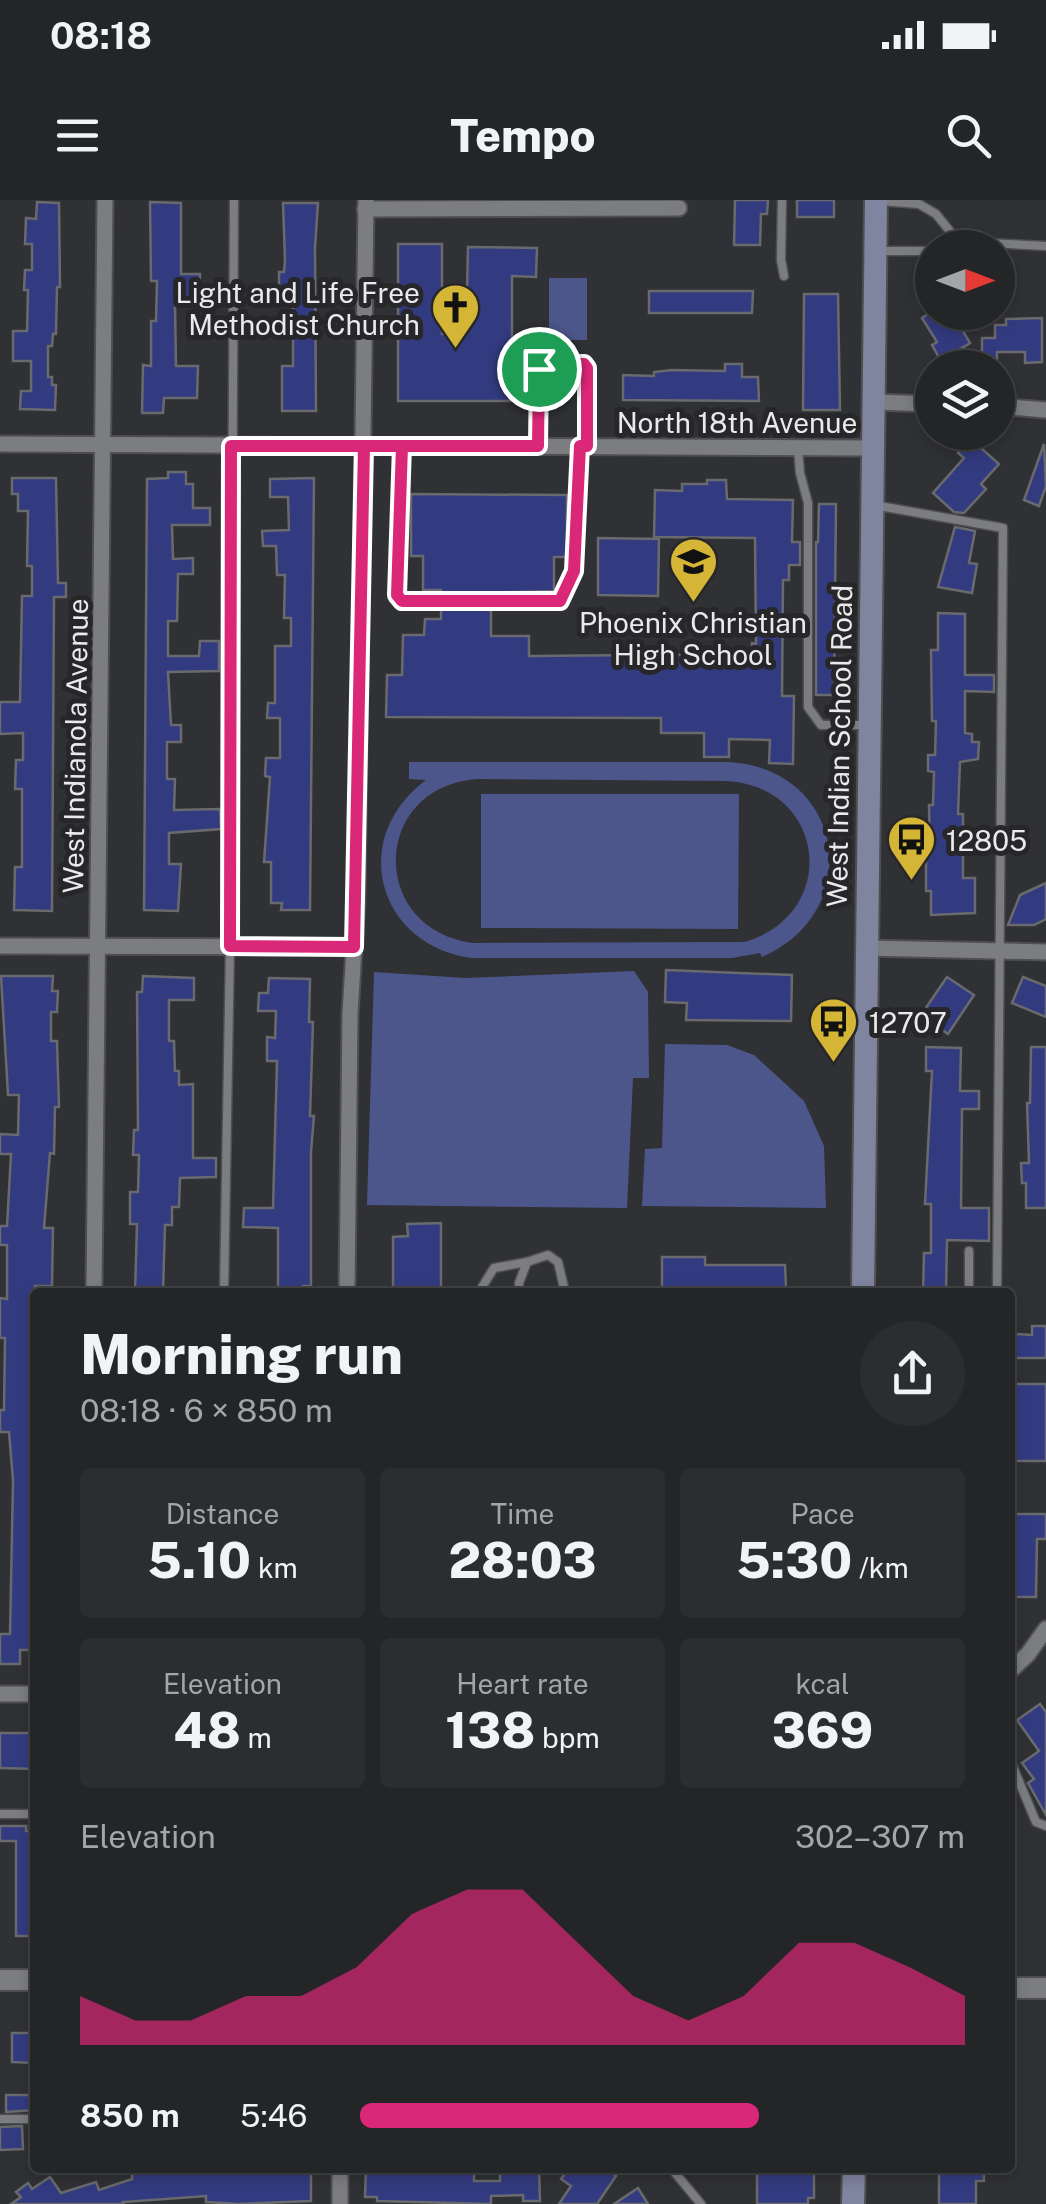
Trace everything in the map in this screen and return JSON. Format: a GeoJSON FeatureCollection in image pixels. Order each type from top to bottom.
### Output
{"type":"FeatureCollection","features":[{"type":"Feature","properties":{"kind":"main road","name":"West Indian School Road"},"geometry":{"type":"LineString","coordinates":[[863,1288],[876,200]]}},
{"type":"Feature","properties":{"kind":"main road"},"geometry":{"type":"LineString","coordinates":[[853,2204],[854,2173]]}},
{"type":"Feature","properties":{"kind":"street","name":"West Indianola Avenue"},"geometry":{"type":"LineString","coordinates":[[94,1288],[105,200]]}},
{"type":"Feature","properties":{"kind":"street"},"geometry":{"type":"LineString","coordinates":[[347,1288],[366,204],[679,208]]}},
{"type":"Feature","properties":{"kind":"street","name":"North 18th Avenue"},"geometry":{"type":"LineString","coordinates":[[873,402],[915,403]]}},
{"type":"Feature","properties":{"kind":"street"},"geometry":{"type":"LineString","coordinates":[[1015,407],[1046,410]]}},
{"type":"Feature","properties":{"kind":"street","name":"North 18th Avenue"},"geometry":{"type":"LineString","coordinates":[[0,444],[873,448]]}},
{"type":"Feature","properties":{"kind":"street"},"geometry":{"type":"LineString","coordinates":[[0,946],[354,947]]}},
{"type":"Feature","properties":{"kind":"street"},"geometry":{"type":"LineString","coordinates":[[866,948],[1046,952]]}},
{"type":"Feature","properties":{"kind":"street"},"geometry":{"type":"LineString","coordinates":[[1015,1666],[1046,1629]]}},
{"type":"Feature","properties":{"kind":"street"},"geometry":{"type":"LineString","coordinates":[[0,1694],[30,1694]]}},
{"type":"Feature","properties":{"kind":"street"},"geometry":{"type":"LineString","coordinates":[[0,1980],[30,1980]]}},
{"type":"Feature","properties":{"kind":"street"},"geometry":{"type":"LineString","coordinates":[[1015,1988],[1046,1988]]}},
{"type":"Feature","properties":{"kind":"street"},"geometry":{"type":"LineString","coordinates":[[340,2173],[340,2204]]}},
{"type":"Feature","properties":{"kind":"lane"},"geometry":{"type":"LineString","coordinates":[[224,1288],[234,200]]}},
{"type":"Feature","properties":{"kind":"lane"},"geometry":{"type":"LineString","coordinates":[[782,200],[784,276]]}},
{"type":"Feature","properties":{"kind":"lane"},"geometry":{"type":"LineString","coordinates":[[876,200],[919,204],[936,214],[950,230]]}},
{"type":"Feature","properties":{"kind":"lane"},"geometry":{"type":"LineString","coordinates":[[1015,244],[1046,246]]}},
{"type":"Feature","properties":{"kind":"lane"},"geometry":{"type":"LineString","coordinates":[[875,251],[915,251]]}},
{"type":"Feature","properties":{"kind":"lane"},"geometry":{"type":"LineString","coordinates":[[402,446],[397,595],[402,601],[560,601],[574,571],[587,368],[584,364],[542,364],[539,369],[538,446]]}},
{"type":"Feature","properties":{"kind":"lane"},"geometry":{"type":"LineString","coordinates":[[798,448],[808,503],[808,707],[821,725],[870,726]]}},
{"type":"Feature","properties":{"kind":"lane"},"geometry":{"type":"LineString","coordinates":[[872,504],[1004,528],[996,1288]]}},
{"type":"Feature","properties":{"kind":"lane"},"geometry":{"type":"LineString","coordinates":[[969,1252],[969,1288]]}},
{"type":"Feature","properties":{"kind":"lane"},"geometry":{"type":"LineString","coordinates":[[482,1288],[494,1268],[548,1255],[558,1262],[564,1288]]}},
{"type":"Feature","properties":{"kind":"lane"},"geometry":{"type":"LineString","coordinates":[[520,1288],[528,1262]]}},
{"type":"Feature","properties":{"kind":"lane"},"geometry":{"type":"LineString","coordinates":[[1015,1772],[1036,1822],[1046,1826]]}},
{"type":"Feature","properties":{"kind":"lane"},"geometry":{"type":"LineString","coordinates":[[0,1814],[30,1814]]}},
{"type":"Feature","properties":{"kind":"lane"},"geometry":{"type":"LineString","coordinates":[[0,2120],[30,2120]]}},
{"type":"Feature","properties":{"kind":"lane"},"geometry":{"type":"LineString","coordinates":[[676,2173],[701,2204]]}},
{"type":"Feature","properties":{"kind":"shaded area"},"geometry":{"type":"Polygon","coordinates":[[[549,278],[587,278],[587,340],[549,340],[549,278]]]}},
{"type":"Feature","properties":{"kind":"shaded area"},"geometry":{"type":"Polygon","coordinates":[[[409,762],[728,762],[767,770],[797,788],[818,814],[828,844],[828,876],[818,908],[796,935],[762,957],[760,953],[732,958],[472,958],[440,949],[414,933],[395,911],[384,886],[381,858],[387,830],[402,804],[426,780],[409,779],[409,762]],[[477,779],[442,788],[417,806],[401,831],[396,859],[400,887],[414,913],[439,932],[473,943],[745,942],[776,927],[797,905],[808,880],[809,852],[801,826],[785,804],[759,788],[726,781],[477,779]]]}},
{"type":"Feature","properties":{"kind":"shaded area"},"geometry":{"type":"Polygon","coordinates":[[[481,794],[739,794],[738,929],[481,928],[481,794]]]}},
{"type":"Feature","properties":{"kind":"shaded area"},"geometry":{"type":"Polygon","coordinates":[[[634,971],[648,992],[649,1078],[633,1078],[627,1208],[367,1205],[374,972],[465,978],[634,971]]]}},
{"type":"Feature","properties":{"kind":"shaded area"},"geometry":{"type":"Polygon","coordinates":[[[665,1044],[727,1045],[754,1055],[804,1101],[824,1146],[826,1208],[642,1206],[645,1149],[662,1148],[665,1044]]]}},
{"type":"Feature","properties":{"kind":"building"},"geometry":{"type":"Polygon","coordinates":[[[735,200],[768,200],[767,214],[761,214],[760,245],[734,245],[735,200]]]}},
{"type":"Feature","properties":{"kind":"building"},"geometry":{"type":"Polygon","coordinates":[[[797,200],[834,200],[834,217],[797,217],[797,200]]]}},
{"type":"Feature","properties":{"kind":"building"},"geometry":{"type":"Polygon","coordinates":[[[37,202],[59,203],[60,287],[56,334],[52,346],[48,346],[48,377],[56,385],[55,410],[20,409],[21,391],[31,391],[31,361],[13,361],[13,331],[27,331],[25,270],[32,270],[32,244],[25,244],[26,218],[36,219],[37,202]]]}},
{"type":"Feature","properties":{"kind":"building"},"geometry":{"type":"Polygon","coordinates":[[[150,202],[181,203],[181,274],[200,274],[199,306],[175,305],[176,366],[198,366],[197,398],[164,398],[163,413],[142,413],[143,365],[151,366],[151,321],[156,321],[157,281],[151,281],[150,202]]]}},
{"type":"Feature","properties":{"kind":"building"},"geometry":{"type":"Polygon","coordinates":[[[283,203],[318,203],[316,411],[282,411],[282,366],[293,366],[293,303],[291,293],[279,293],[279,272],[284,272],[285,260],[283,203]]]}},
{"type":"Feature","properties":{"kind":"building","name":"Light and Life Free Methodist Church"},"geometry":{"type":"Polygon","coordinates":[[[398,244],[442,244],[442,334],[466,334],[468,247],[537,248],[536,277],[512,276],[512,401],[398,401],[398,244]]]}},
{"type":"Feature","properties":{"kind":"building"},"geometry":{"type":"Polygon","coordinates":[[[649,291],[753,291],[752,313],[649,313],[649,291]]]}},
{"type":"Feature","properties":{"kind":"building"},"geometry":{"type":"Polygon","coordinates":[[[804,294],[838,294],[840,410],[803,410],[804,294]]]}},
{"type":"Feature","properties":{"kind":"building"},"geometry":{"type":"Polygon","coordinates":[[[1042,318],[1042,362],[1025,363],[1025,352],[1015,350],[982,350],[982,338],[995,338],[995,330],[1015,330],[1015,319],[1042,318]]]}},
{"type":"Feature","properties":{"kind":"building"},"geometry":{"type":"Polygon","coordinates":[[[930,330],[962,330],[970,343],[959,350],[935,350],[932,345],[937,342],[930,330]]]}},
{"type":"Feature","properties":{"kind":"building"},"geometry":{"type":"Polygon","coordinates":[[[725,364],[742,364],[742,377],[758,377],[759,401],[623,400],[623,375],[654,376],[654,372],[672,370],[725,371],[725,364]]]}},
{"type":"Feature","properties":{"kind":"building"},"geometry":{"type":"Polygon","coordinates":[[[1044,444],[1046,486],[1039,506],[1024,500],[1044,444]]]}},
{"type":"Feature","properties":{"kind":"building"},"geometry":{"type":"Polygon","coordinates":[[[983,450],[999,464],[981,484],[986,489],[964,513],[954,512],[933,493],[964,458],[958,453],[983,450]]]}},
{"type":"Feature","properties":{"kind":"building"},"geometry":{"type":"Polygon","coordinates":[[[168,472],[186,472],[186,484],[193,484],[193,508],[210,508],[210,525],[172,525],[173,559],[193,558],[193,574],[178,574],[177,621],[168,621],[168,656],[199,656],[200,641],[219,641],[219,671],[168,672],[171,725],[181,725],[181,742],[167,742],[167,779],[175,779],[174,810],[220,809],[221,829],[169,833],[169,864],[181,864],[178,911],[144,910],[147,479],[168,478],[168,472]]]}},
{"type":"Feature","properties":{"kind":"building"},"geometry":{"type":"Polygon","coordinates":[[[12,478],[56,478],[58,583],[66,583],[66,597],[54,597],[52,911],[14,910],[15,867],[22,867],[22,789],[15,789],[16,760],[23,760],[23,733],[0,734],[0,702],[20,702],[22,596],[32,596],[32,566],[27,566],[28,511],[18,511],[18,494],[12,494],[12,478]]]}},
{"type":"Feature","properties":{"kind":"building"},"geometry":{"type":"Polygon","coordinates":[[[314,478],[310,910],[281,910],[282,903],[271,903],[271,862],[264,862],[270,777],[265,776],[266,758],[280,758],[280,718],[267,718],[268,703],[275,703],[275,646],[291,646],[291,618],[284,618],[285,575],[277,575],[276,546],[263,546],[262,531],[289,530],[288,497],[270,497],[270,479],[314,478]]]}},
{"type":"Feature","properties":{"kind":"building"},"geometry":{"type":"Polygon","coordinates":[[[707,480],[726,480],[727,499],[793,500],[792,542],[800,542],[800,565],[789,565],[789,580],[783,580],[782,696],[794,696],[793,764],[769,763],[770,740],[729,739],[729,757],[704,757],[704,733],[661,733],[661,718],[386,717],[387,675],[402,675],[403,635],[424,635],[425,619],[441,619],[441,608],[491,608],[491,636],[529,636],[529,656],[752,654],[752,643],[756,644],[755,538],[654,537],[655,490],[682,491],[682,484],[707,484],[707,480]]]}},
{"type":"Feature","properties":{"kind":"building"},"geometry":{"type":"Polygon","coordinates":[[[411,494],[567,495],[567,557],[554,557],[554,591],[441,594],[441,590],[423,590],[423,556],[411,556],[411,494]]]}},
{"type":"Feature","properties":{"kind":"building"},"geometry":{"type":"Polygon","coordinates":[[[819,504],[836,504],[834,695],[816,695],[819,504]]]}},
{"type":"Feature","properties":{"kind":"building"},"geometry":{"type":"Polygon","coordinates":[[[955,527],[975,531],[969,563],[977,564],[972,593],[938,587],[955,527]]]}},
{"type":"Feature","properties":{"kind":"building"},"geometry":{"type":"Polygon","coordinates":[[[598,538],[659,539],[658,596],[598,595],[598,538]]]}},
{"type":"Feature","properties":{"kind":"building"},"geometry":{"type":"Polygon","coordinates":[[[938,613],[965,614],[965,675],[994,675],[994,692],[965,691],[965,733],[972,734],[972,742],[979,742],[978,759],[960,762],[958,814],[963,814],[963,878],[975,878],[975,913],[931,915],[931,891],[926,891],[934,772],[928,771],[928,755],[935,755],[936,721],[932,721],[931,650],[938,650],[938,613]]]}},
{"type":"Feature","properties":{"kind":"building"},"geometry":{"type":"Polygon","coordinates":[[[1046,883],[1046,919],[1034,925],[1008,925],[1020,895],[1046,883]]]}},
{"type":"Feature","properties":{"kind":"building"},"geometry":{"type":"Polygon","coordinates":[[[666,970],[792,975],[791,1021],[686,1020],[687,1003],[665,1002],[666,970]]]}},
{"type":"Feature","properties":{"kind":"building"},"geometry":{"type":"Polygon","coordinates":[[[1,976],[53,976],[52,991],[58,991],[57,1012],[51,1012],[51,1041],[57,1041],[59,1107],[55,1107],[54,1154],[50,1153],[44,1228],[53,1228],[52,1286],[30,1288],[30,1650],[20,1650],[20,1664],[0,1664],[0,1634],[10,1634],[13,1481],[9,1432],[0,1432],[5,1338],[0,1338],[0,1298],[7,1299],[7,1245],[0,1245],[0,1226],[7,1226],[11,1154],[0,1154],[0,1134],[18,1135],[19,1095],[8,1095],[1,976]]]}},
{"type":"Feature","properties":{"kind":"building"},"geometry":{"type":"Polygon","coordinates":[[[143,976],[194,978],[194,1000],[169,1000],[169,1041],[174,1041],[179,1085],[193,1084],[193,1158],[216,1158],[216,1177],[180,1178],[179,1207],[172,1207],[172,1225],[165,1225],[163,1288],[135,1288],[137,1224],[130,1224],[130,1192],[138,1192],[139,1155],[133,1155],[134,1130],[138,1130],[137,992],[142,992],[143,976]]]}},
{"type":"Feature","properties":{"kind":"building"},"geometry":{"type":"Polygon","coordinates":[[[947,977],[974,995],[948,1034],[921,1015],[947,977]]]}},
{"type":"Feature","properties":{"kind":"building"},"geometry":{"type":"Polygon","coordinates":[[[1023,977],[1046,986],[1046,1017],[1012,1003],[1023,977]]]}},
{"type":"Feature","properties":{"kind":"building"},"geometry":{"type":"Polygon","coordinates":[[[269,978],[310,979],[310,1116],[314,1116],[311,1286],[303,1288],[278,1288],[278,1228],[243,1227],[244,1208],[273,1208],[277,1061],[267,1061],[267,1037],[275,1038],[276,1011],[258,1011],[259,993],[268,993],[269,978]]]}},
{"type":"Feature","properties":{"kind":"building"},"geometry":{"type":"Polygon","coordinates":[[[926,1047],[961,1048],[960,1091],[979,1091],[979,1109],[962,1109],[961,1208],[989,1208],[989,1241],[947,1240],[946,1288],[923,1288],[924,1253],[931,1253],[931,1204],[925,1204],[932,1071],[926,1071],[926,1047]]]}},
{"type":"Feature","properties":{"kind":"building"},"geometry":{"type":"Polygon","coordinates":[[[1031,1047],[1046,1047],[1046,1208],[1026,1208],[1026,1183],[1022,1183],[1021,1163],[1029,1163],[1027,1103],[1031,1047]]]}},
{"type":"Feature","properties":{"kind":"building"},"geometry":{"type":"Polygon","coordinates":[[[441,1223],[441,1288],[393,1288],[393,1237],[408,1236],[407,1224],[441,1223]]]}},
{"type":"Feature","properties":{"kind":"building"},"geometry":{"type":"Polygon","coordinates":[[[662,1257],[705,1257],[705,1265],[785,1265],[786,1288],[662,1288],[662,1257]]]}},
{"type":"Feature","properties":{"kind":"building"},"geometry":{"type":"Polygon","coordinates":[[[1032,1326],[1046,1326],[1046,1358],[1015,1358],[1015,1334],[1032,1335],[1032,1326]]]}},
{"type":"Feature","properties":{"kind":"building"},"geometry":{"type":"Polygon","coordinates":[[[1015,1384],[1046,1384],[1046,1461],[1015,1461],[1015,1384]]]}},
{"type":"Feature","properties":{"kind":"building"},"geometry":{"type":"Polygon","coordinates":[[[1015,1514],[1046,1514],[1046,1539],[1037,1539],[1036,1597],[1015,1597],[1015,1514]]]}},
{"type":"Feature","properties":{"kind":"building"},"geometry":{"type":"Polygon","coordinates":[[[1040,1704],[1046,1712],[1046,1815],[1028,1783],[1034,1779],[1022,1763],[1039,1751],[1017,1720],[1040,1704]]]}},
{"type":"Feature","properties":{"kind":"building"},"geometry":{"type":"Polygon","coordinates":[[[0,1733],[30,1733],[30,1769],[0,1768],[0,1733]]]}},
{"type":"Feature","properties":{"kind":"building"},"geometry":{"type":"Polygon","coordinates":[[[0,1826],[26,1826],[26,1831],[30,1831],[30,1936],[16,1936],[16,1841],[0,1841],[0,1826]]]}},
{"type":"Feature","properties":{"kind":"building"},"geometry":{"type":"Polygon","coordinates":[[[12,2033],[30,2033],[30,2063],[12,2062],[12,2033]]]}},
{"type":"Feature","properties":{"kind":"building"},"geometry":{"type":"Polygon","coordinates":[[[6,2095],[30,2095],[30,2110],[6,2112],[6,2095]]]}},
{"type":"Feature","properties":{"kind":"building"},"geometry":{"type":"Polygon","coordinates":[[[22,2126],[23,2149],[0,2150],[0,2127],[22,2126]]]}},
{"type":"Feature","properties":{"kind":"building"},"geometry":{"type":"Polygon","coordinates":[[[132,2173],[311,2173],[311,2201],[239,2204],[206,2202],[206,2196],[124,2204],[11,2204],[21,2197],[16,2192],[28,2183],[32,2189],[50,2177],[61,2193],[96,2182],[99,2190],[132,2179],[132,2173]]]}},
{"type":"Feature","properties":{"kind":"building"},"geometry":{"type":"Polygon","coordinates":[[[366,2173],[474,2173],[474,2181],[500,2181],[500,2173],[539,2173],[540,2201],[523,2201],[523,2195],[491,2196],[491,2204],[377,2201],[377,2197],[365,2197],[366,2173]]]}},
{"type":"Feature","properties":{"kind":"building"},"geometry":{"type":"Polygon","coordinates":[[[565,2173],[616,2176],[597,2204],[559,2204],[571,2186],[561,2179],[565,2173]]]}},
{"type":"Feature","properties":{"kind":"building"},"geometry":{"type":"Polygon","coordinates":[[[757,2173],[814,2173],[814,2198],[808,2198],[808,2204],[757,2204],[757,2173]]]}},
{"type":"Feature","properties":{"kind":"building"},"geometry":{"type":"Polygon","coordinates":[[[939,2173],[984,2173],[984,2181],[976,2181],[976,2204],[939,2204],[939,2173]]]}},
{"type":"Feature","properties":{"kind":"building"},"geometry":{"type":"Polygon","coordinates":[[[638,2188],[648,2204],[614,2204],[638,2188]]]}},
{"type":"Feature","properties":{"kind":"place","name":"Light and Life Free Methodist Church"},"geometry":{"type":"Point","coordinates":[455,350]}},
{"type":"Feature","properties":{"kind":"place","name":"Phoenix Christian High School"},"geometry":{"type":"Point","coordinates":[693,604]}},
{"type":"Feature","properties":{"kind":"place","name":"12805"},"geometry":{"type":"Point","coordinates":[911,882]}},
{"type":"Feature","properties":{"kind":"place","name":"12707"},"geometry":{"type":"Point","coordinates":[834,1064]}},
{"type":"Feature","properties":{"kind":"route"},"geometry":{"type":"LineString","coordinates":[[539,369],[538,446],[336,446],[231,446],[230,946],[354,947],[357,900],[364,446],[402,446],[397,595],[402,601],[560,601],[570,584],[574,571],[580,446],[587,446],[587,368],[584,364],[542,364],[539,369]]}}]}
